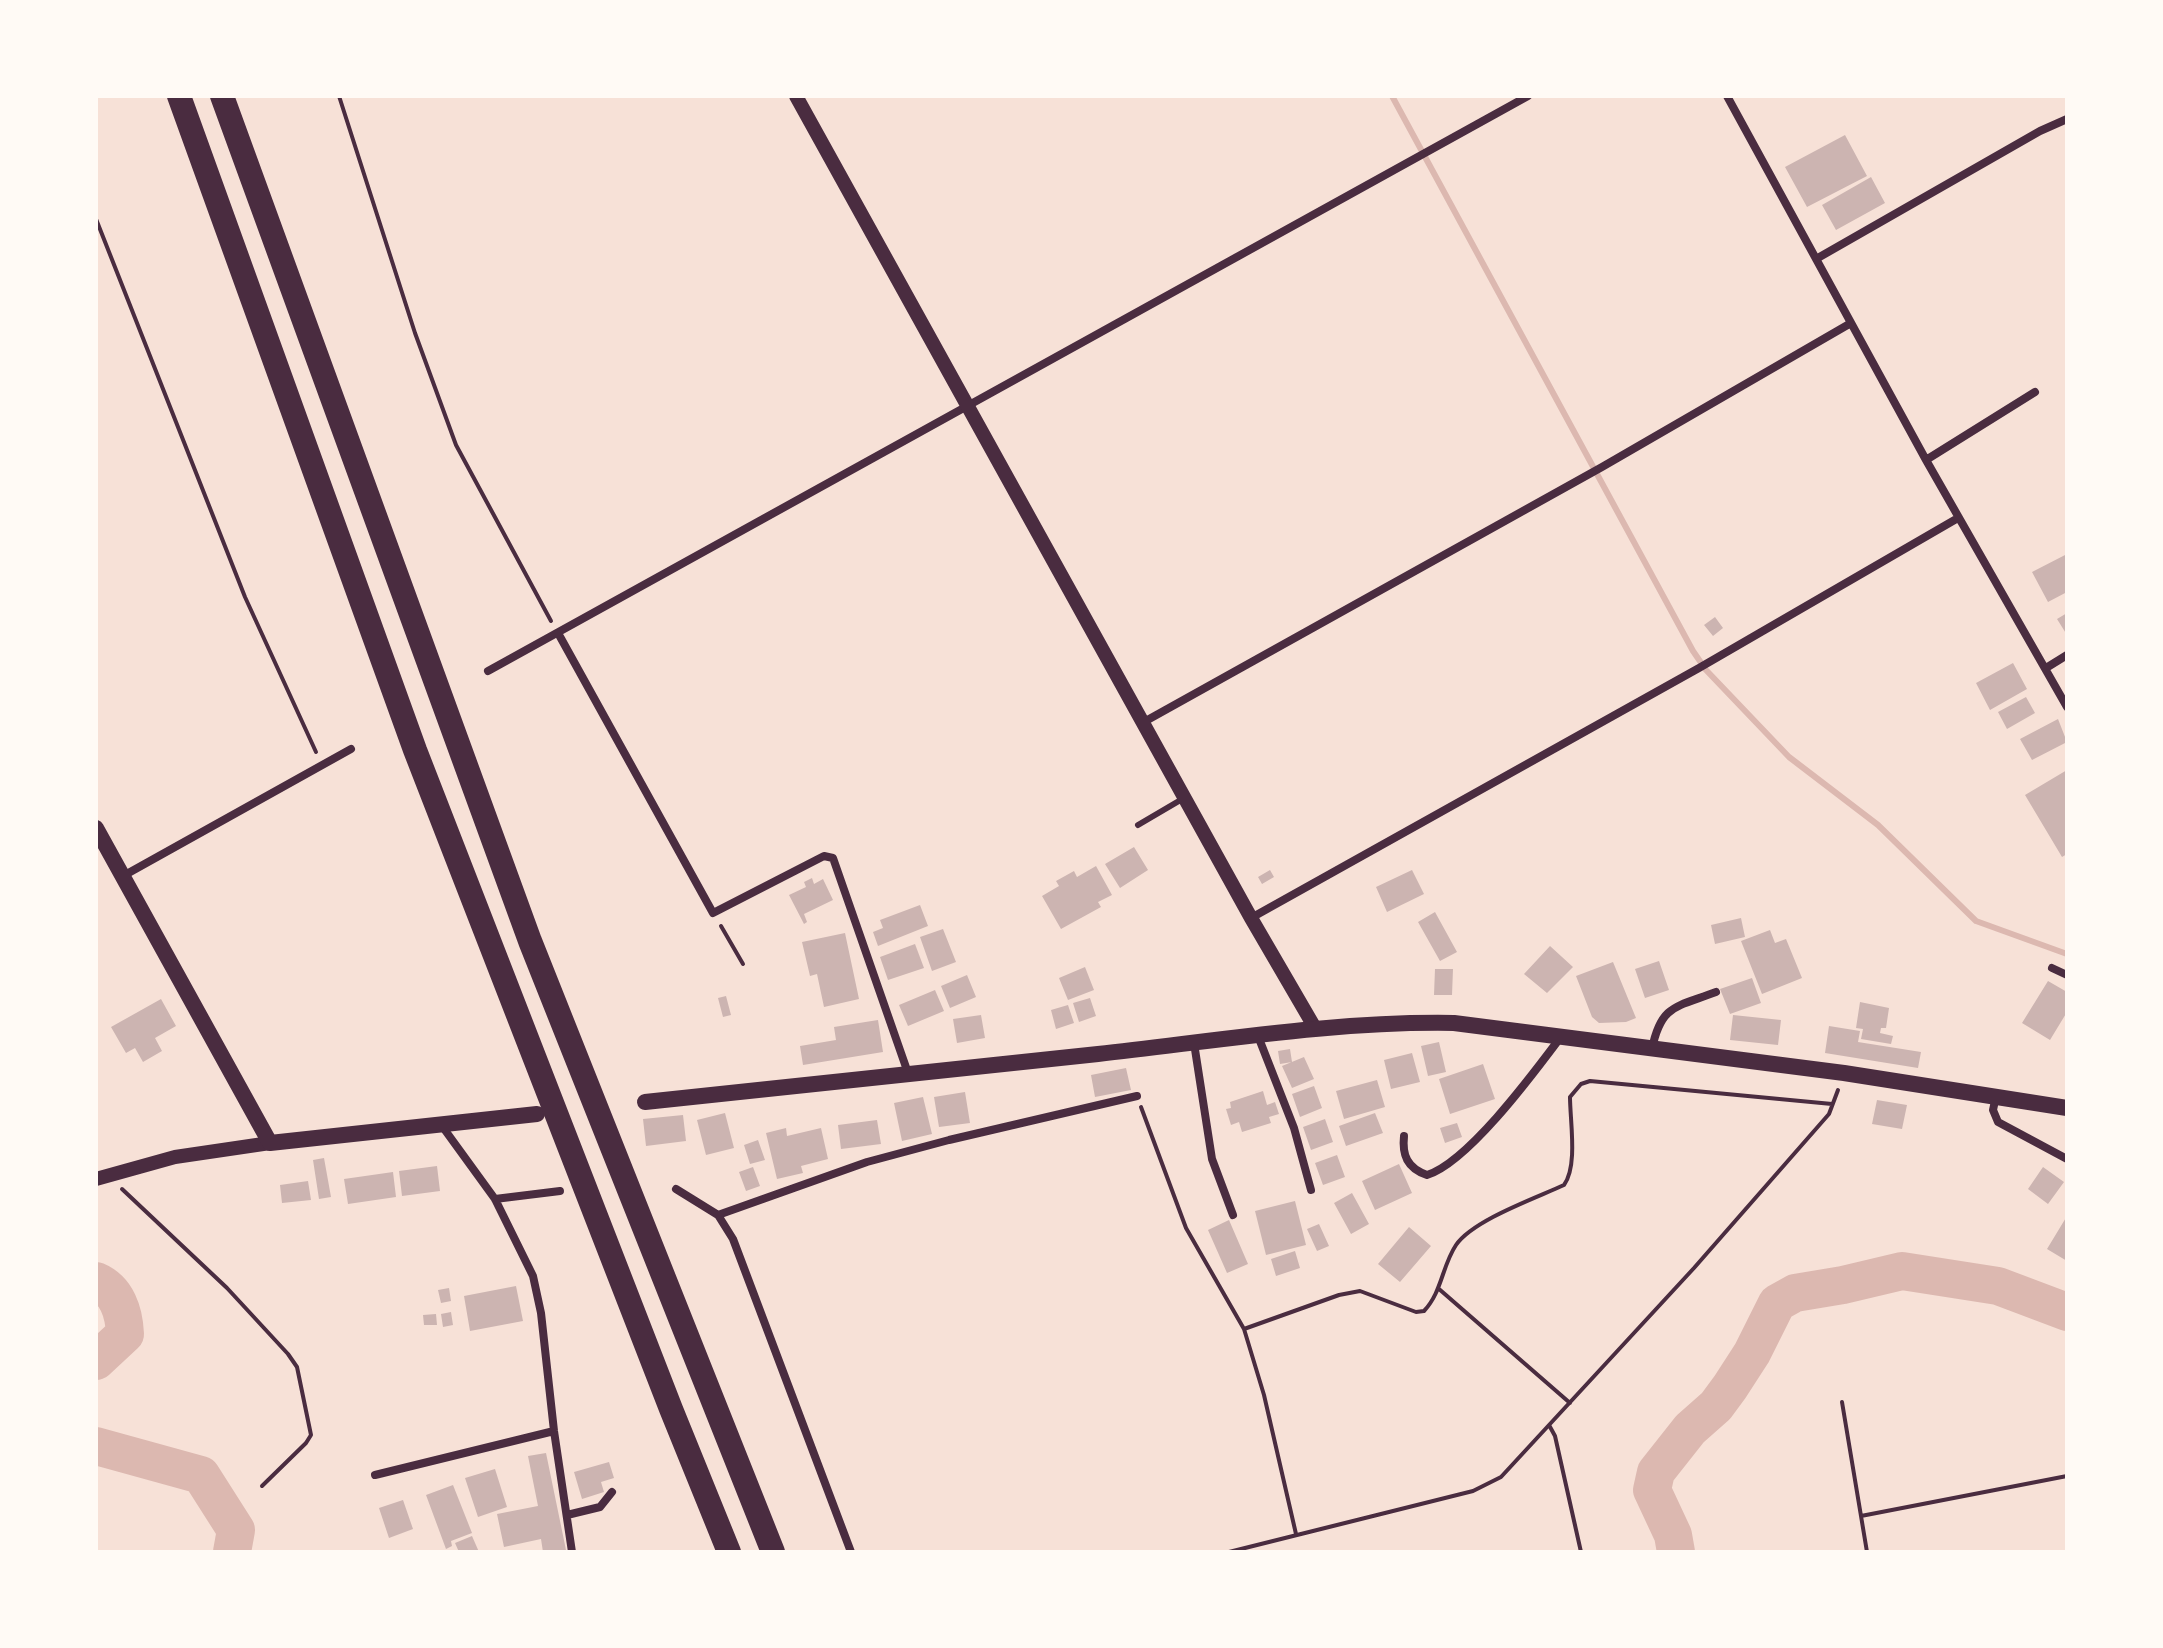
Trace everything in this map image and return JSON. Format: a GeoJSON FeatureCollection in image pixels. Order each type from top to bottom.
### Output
{"type":"FeatureCollection","features":[{"type":"Feature","properties":{"kind":"highway"},"geometry":{"type":"LineString","coordinates":[[179,96],[415,750],[729,1552]]}},
{"type":"Feature","properties":{"kind":"highway"},"geometry":{"type":"LineString","coordinates":[[222,96],[530,941],[773,1552]]}},
{"type":"Feature","properties":{"kind":"main road"},"geometry":{"type":"LineString","coordinates":[[96,828],[270,1143],[537,1114]]}},
{"type":"Feature","properties":{"kind":"main road"},"geometry":{"type":"LineString","coordinates":[[645,1102],[1315,1028],[1454,1023],[1844,1073],[2067,1108]]}},
{"type":"Feature","properties":{"kind":"street"},"geometry":{"type":"LineString","coordinates":[[796,96],[1142,723],[1315,1028]]}},
{"type":"Feature","properties":{"kind":"street"},"geometry":{"type":"LineString","coordinates":[[488,671],[1528,96]]}},
{"type":"Feature","properties":{"kind":"street"},"geometry":{"type":"LineString","coordinates":[[1727,96],[1958,518],[2067,707]]}},
{"type":"Feature","properties":{"kind":"street"},"geometry":{"type":"LineString","coordinates":[[1816,259],[2040,131],[2067,119]]}},
{"type":"Feature","properties":{"kind":"street"},"geometry":{"type":"LineString","coordinates":[[1142,723],[1602,467],[1851,323]]}},
{"type":"Feature","properties":{"kind":"street"},"geometry":{"type":"LineString","coordinates":[[1926,460],[2035,392]]}},
{"type":"Feature","properties":{"kind":"street"},"geometry":{"type":"LineString","coordinates":[[1251,918],[1699,668],[1958,518]]}},
{"type":"Feature","properties":{"kind":"street"},"geometry":{"type":"LineString","coordinates":[[558,633],[713,913],[824,856],[833,858],[908,1073]]}},
{"type":"Feature","properties":{"kind":"street"},"geometry":{"type":"LineString","coordinates":[[2046,668],[2067,655]]}},
{"type":"Feature","properties":{"kind":"street"},"geometry":{"type":"LineString","coordinates":[[123,876],[351,749]]}},
{"type":"Feature","properties":{"kind":"street"},"geometry":{"type":"LineString","coordinates":[[2052,968],[2067,975]]}},
{"type":"Feature","properties":{"kind":"street"},"geometry":{"type":"LineString","coordinates":[[1652,1049],[1662,1017],[1686,1003],[1716,992]]}},
{"type":"Feature","properties":{"kind":"street"},"geometry":{"type":"LineString","coordinates":[[1258,1035],[1294,1128],[1311,1190]]}},
{"type":"Feature","properties":{"kind":"street"},"geometry":{"type":"LineString","coordinates":[[1404,1136],[1403,1150],[1411,1168],[1427,1175],[1436,1172],[1480,1135],[1525,1085],[1560,1037]]}},
{"type":"Feature","properties":{"kind":"street"},"geometry":{"type":"LineString","coordinates":[[1194,1043],[1212,1159],[1233,1215]]}},
{"type":"Feature","properties":{"kind":"street"},"geometry":{"type":"LineString","coordinates":[[718,1215],[867,1162],[1137,1096]]}},
{"type":"Feature","properties":{"kind":"street"},"geometry":{"type":"LineString","coordinates":[[1996,1096],[1993,1110],[1998,1122],[2067,1159]]}},
{"type":"Feature","properties":{"kind":"street"},"geometry":{"type":"LineString","coordinates":[[440,1124],[495,1199],[533,1276],[541,1313],[572,1552]]}},
{"type":"Feature","properties":{"kind":"street"},"geometry":{"type":"LineString","coordinates":[[101,1178],[175,1157],[270,1143]]}},
{"type":"Feature","properties":{"kind":"street"},"geometry":{"type":"LineString","coordinates":[[676,1189],[718,1215],[733,1239],[851,1552]]}},
{"type":"Feature","properties":{"kind":"street"},"geometry":{"type":"LineString","coordinates":[[495,1199],[560,1191]]}},
{"type":"Feature","properties":{"kind":"street"},"geometry":{"type":"LineString","coordinates":[[375,1475],[554,1431]]}},
{"type":"Feature","properties":{"kind":"street"},"geometry":{"type":"LineString","coordinates":[[567,1515],[600,1507],[612,1492]]}},
{"type":"Feature","properties":{"kind":"lane"},"geometry":{"type":"LineString","coordinates":[[1138,825],[1184,798]]}},
{"type":"Feature","properties":{"kind":"path"},"geometry":{"type":"LineString","coordinates":[[339,96],[415,333],[456,445],[558,633]]}},
{"type":"Feature","properties":{"kind":"path"},"geometry":{"type":"LineString","coordinates":[[96,219],[245,597],[322,765]]}},
{"type":"Feature","properties":{"kind":"path"},"geometry":{"type":"LineString","coordinates":[[713,913],[743,964]]}},
{"type":"Feature","properties":{"kind":"path"},"geometry":{"type":"LineString","coordinates":[[1229,1552],[1473,1491],[1501,1477],[1694,1268],[1829,1114],[1844,1073]]}},
{"type":"Feature","properties":{"kind":"path"},"geometry":{"type":"LineString","coordinates":[[1244,1329],[1339,1295],[1360,1291],[1416,1312],[1424,1311],[1439,1289],[1443,1267],[1458,1241],[1510,1208],[1564,1185],[1571,1166],[1570,1097],[1581,1084],[1590,1081],[1833,1104]]}},
{"type":"Feature","properties":{"kind":"path"},"geometry":{"type":"LineString","coordinates":[[1137,1096],[1186,1228],[1244,1329],[1264,1395],[1296,1534]]}},
{"type":"Feature","properties":{"kind":"path"},"geometry":{"type":"LineString","coordinates":[[101,1178],[145,1209],[227,1288],[297,1367],[311,1435],[262,1486]]}},
{"type":"Feature","properties":{"kind":"path"},"geometry":{"type":"LineString","coordinates":[[1439,1289],[1570,1403]]}},
{"type":"Feature","properties":{"kind":"path"},"geometry":{"type":"LineString","coordinates":[[1842,1402],[1867,1552]]}},
{"type":"Feature","properties":{"kind":"path"},"geometry":{"type":"LineString","coordinates":[[1549,1425],[1555,1436],[1581,1552]]}},
{"type":"Feature","properties":{"kind":"path"},"geometry":{"type":"LineString","coordinates":[[1861,1516],[2067,1476]]}},
{"type":"Feature","properties":{"kind":"building"},"geometry":{"type":"Polygon","coordinates":[[[1845,135],[1867,176],[1807,207],[1785,167],[1845,135]]]}},
{"type":"Feature","properties":{"kind":"building"},"geometry":{"type":"Polygon","coordinates":[[[1871,177],[1885,203],[1836,230],[1822,205],[1871,177]]]}},
{"type":"Feature","properties":{"kind":"building"},"geometry":{"type":"Polygon","coordinates":[[[2067,554],[2067,592],[2048,602],[2032,572],[2067,554]]]}},
{"type":"Feature","properties":{"kind":"building"},"geometry":{"type":"Polygon","coordinates":[[[2067,613],[2067,635],[2057,619],[2067,613]]]}},
{"type":"Feature","properties":{"kind":"building"},"geometry":{"type":"Polygon","coordinates":[[[1715,617],[1723,628],[1713,636],[1704,625],[1715,617]]]}},
{"type":"Feature","properties":{"kind":"building"},"geometry":{"type":"Polygon","coordinates":[[[2013,663],[2027,689],[1990,710],[1976,683],[2013,663]]]}},
{"type":"Feature","properties":{"kind":"building"},"geometry":{"type":"Polygon","coordinates":[[[2026,697],[2035,713],[2007,729],[1998,712],[2026,697]]]}},
{"type":"Feature","properties":{"kind":"building"},"geometry":{"type":"Polygon","coordinates":[[[2058,719],[2067,742],[2032,760],[2020,739],[2058,719]]]}},
{"type":"Feature","properties":{"kind":"building"},"geometry":{"type":"Polygon","coordinates":[[[2067,770],[2067,854],[2062,857],[2025,795],[2067,770]]]}},
{"type":"Feature","properties":{"kind":"building"},"geometry":{"type":"Polygon","coordinates":[[[1134,847],[1148,870],[1120,888],[1105,864],[1134,847]]]}},
{"type":"Feature","properties":{"kind":"building"},"geometry":{"type":"Polygon","coordinates":[[[1096,866],[1112,895],[1098,902],[1101,907],[1061,929],[1042,896],[1059,886],[1056,881],[1074,871],[1077,877],[1096,866]]]}},
{"type":"Feature","properties":{"kind":"building"},"geometry":{"type":"Polygon","coordinates":[[[1270,870],[1274,877],[1262,884],[1258,877],[1270,870]]]}},
{"type":"Feature","properties":{"kind":"building"},"geometry":{"type":"Polygon","coordinates":[[[1412,870],[1424,894],[1387,912],[1376,887],[1412,870]]]}},
{"type":"Feature","properties":{"kind":"building"},"geometry":{"type":"Polygon","coordinates":[[[812,878],[814,884],[823,879],[833,900],[804,914],[807,922],[804,924],[789,895],[806,887],[804,882],[812,878]]]}},
{"type":"Feature","properties":{"kind":"building"},"geometry":{"type":"Polygon","coordinates":[[[920,905],[928,926],[878,946],[873,932],[883,928],[880,920],[920,905]]]}},
{"type":"Feature","properties":{"kind":"building"},"geometry":{"type":"Polygon","coordinates":[[[1435,912],[1457,952],[1440,961],[1418,922],[1435,912]]]}},
{"type":"Feature","properties":{"kind":"building"},"geometry":{"type":"Polygon","coordinates":[[[1741,918],[1745,937],[1715,944],[1711,925],[1741,918]]]}},
{"type":"Feature","properties":{"kind":"building"},"geometry":{"type":"Polygon","coordinates":[[[943,929],[956,962],[932,971],[920,937],[943,929]]]}},
{"type":"Feature","properties":{"kind":"building"},"geometry":{"type":"Polygon","coordinates":[[[1770,930],[1775,943],[1786,939],[1802,978],[1762,994],[1741,941],[1770,930]]]}},
{"type":"Feature","properties":{"kind":"building"},"geometry":{"type":"Polygon","coordinates":[[[845,933],[859,999],[824,1007],[817,974],[810,976],[802,942],[845,933]]]}},
{"type":"Feature","properties":{"kind":"building"},"geometry":{"type":"Polygon","coordinates":[[[915,944],[924,968],[888,980],[880,957],[915,944]]]}},
{"type":"Feature","properties":{"kind":"building"},"geometry":{"type":"Polygon","coordinates":[[[1550,946],[1573,967],[1547,993],[1524,974],[1550,946]]]}},
{"type":"Feature","properties":{"kind":"building"},"geometry":{"type":"Polygon","coordinates":[[[1659,961],[1669,990],[1645,998],[1635,969],[1659,961]]]}},
{"type":"Feature","properties":{"kind":"building"},"geometry":{"type":"Polygon","coordinates":[[[1613,962],[1636,1018],[1626,1022],[1599,1023],[1592,1017],[1576,976],[1613,962]]]}},
{"type":"Feature","properties":{"kind":"building"},"geometry":{"type":"Polygon","coordinates":[[[1085,967],[1094,990],[1068,1000],[1059,978],[1085,967]]]}},
{"type":"Feature","properties":{"kind":"building"},"geometry":{"type":"Polygon","coordinates":[[[1435,969],[1453,969],[1452,995],[1434,995],[1435,969]]]}},
{"type":"Feature","properties":{"kind":"building"},"geometry":{"type":"Polygon","coordinates":[[[967,975],[976,997],[950,1008],[941,986],[967,975]]]}},
{"type":"Feature","properties":{"kind":"building"},"geometry":{"type":"Polygon","coordinates":[[[1752,978],[1761,1003],[1730,1014],[1720,989],[1752,978]]]}},
{"type":"Feature","properties":{"kind":"building"},"geometry":{"type":"Polygon","coordinates":[[[2048,981],[2067,992],[2067,1012],[2050,1040],[2022,1023],[2048,981]]]}},
{"type":"Feature","properties":{"kind":"building"},"geometry":{"type":"Polygon","coordinates":[[[935,990],[944,1011],[908,1026],[899,1005],[935,990]]]}},
{"type":"Feature","properties":{"kind":"building"},"geometry":{"type":"Polygon","coordinates":[[[726,996],[731,1015],[723,1017],[718,998],[726,996]]]}},
{"type":"Feature","properties":{"kind":"building"},"geometry":{"type":"Polygon","coordinates":[[[1090,998],[1096,1016],[1079,1022],[1073,1003],[1090,998]]]}},
{"type":"Feature","properties":{"kind":"building"},"geometry":{"type":"Polygon","coordinates":[[[161,999],[176,1026],[155,1038],[162,1051],[143,1062],[135,1048],[126,1053],[111,1027],[161,999]]]}},
{"type":"Feature","properties":{"kind":"building"},"geometry":{"type":"Polygon","coordinates":[[[1860,1002],[1889,1008],[1886,1028],[1881,1028],[1880,1033],[1893,1036],[1891,1044],[1861,1039],[1863,1029],[1856,1028],[1860,1002]]]}},
{"type":"Feature","properties":{"kind":"building"},"geometry":{"type":"Polygon","coordinates":[[[1068,1005],[1074,1023],[1056,1029],[1051,1010],[1068,1005]]]}},
{"type":"Feature","properties":{"kind":"building"},"geometry":{"type":"Polygon","coordinates":[[[981,1015],[985,1038],[957,1043],[953,1019],[981,1015]]]}},
{"type":"Feature","properties":{"kind":"building"},"geometry":{"type":"Polygon","coordinates":[[[1733,1015],[1781,1020],[1778,1045],[1730,1040],[1733,1015]]]}},
{"type":"Feature","properties":{"kind":"building"},"geometry":{"type":"Polygon","coordinates":[[[878,1020],[883,1052],[803,1065],[800,1046],[836,1040],[834,1027],[878,1020]]]}},
{"type":"Feature","properties":{"kind":"building"},"geometry":{"type":"Polygon","coordinates":[[[1829,1026],[1860,1031],[1858,1042],[1921,1052],[1918,1068],[1825,1053],[1829,1026]]]}},
{"type":"Feature","properties":{"kind":"building"},"geometry":{"type":"Polygon","coordinates":[[[1439,1042],[1446,1072],[1428,1076],[1421,1046],[1439,1042]]]}},
{"type":"Feature","properties":{"kind":"building"},"geometry":{"type":"Polygon","coordinates":[[[1290,1049],[1292,1062],[1280,1064],[1278,1051],[1290,1049]]]}},
{"type":"Feature","properties":{"kind":"building"},"geometry":{"type":"Polygon","coordinates":[[[1412,1053],[1420,1082],[1391,1089],[1384,1060],[1412,1053]]]}},
{"type":"Feature","properties":{"kind":"building"},"geometry":{"type":"Polygon","coordinates":[[[1304,1057],[1314,1079],[1292,1088],[1282,1066],[1304,1057]]]}},
{"type":"Feature","properties":{"kind":"building"},"geometry":{"type":"Polygon","coordinates":[[[1483,1064],[1495,1099],[1450,1114],[1439,1079],[1483,1064]]]}},
{"type":"Feature","properties":{"kind":"building"},"geometry":{"type":"Polygon","coordinates":[[[1126,1068],[1131,1090],[1095,1097],[1091,1075],[1126,1068]]]}},
{"type":"Feature","properties":{"kind":"building"},"geometry":{"type":"Polygon","coordinates":[[[1377,1080],[1385,1107],[1344,1119],[1336,1091],[1377,1080]]]}},
{"type":"Feature","properties":{"kind":"building"},"geometry":{"type":"Polygon","coordinates":[[[1314,1086],[1322,1108],[1300,1117],[1292,1094],[1314,1086]]]}},
{"type":"Feature","properties":{"kind":"building"},"geometry":{"type":"Polygon","coordinates":[[[1263,1091],[1267,1105],[1275,1102],[1279,1114],[1269,1117],[1271,1123],[1242,1132],[1239,1122],[1231,1125],[1226,1109],[1231,1108],[1230,1102],[1263,1091]]]}},
{"type":"Feature","properties":{"kind":"building"},"geometry":{"type":"Polygon","coordinates":[[[965,1092],[970,1123],[939,1127],[934,1097],[965,1092]]]}},
{"type":"Feature","properties":{"kind":"building"},"geometry":{"type":"Polygon","coordinates":[[[923,1097],[932,1134],[902,1141],[894,1103],[923,1097]]]}},
{"type":"Feature","properties":{"kind":"building"},"geometry":{"type":"Polygon","coordinates":[[[1877,1100],[1907,1105],[1902,1129],[1872,1124],[1877,1100]]]}},
{"type":"Feature","properties":{"kind":"building"},"geometry":{"type":"Polygon","coordinates":[[[725,1113],[734,1148],[706,1155],[697,1120],[725,1113]]]}},
{"type":"Feature","properties":{"kind":"building"},"geometry":{"type":"Polygon","coordinates":[[[1375,1113],[1383,1133],[1346,1146],[1339,1126],[1375,1113]]]}},
{"type":"Feature","properties":{"kind":"building"},"geometry":{"type":"Polygon","coordinates":[[[683,1115],[686,1141],[646,1146],[643,1119],[683,1115]]]}},
{"type":"Feature","properties":{"kind":"building"},"geometry":{"type":"Polygon","coordinates":[[[1325,1119],[1333,1142],[1311,1150],[1303,1127],[1325,1119]]]}},
{"type":"Feature","properties":{"kind":"building"},"geometry":{"type":"Polygon","coordinates":[[[877,1120],[881,1144],[841,1149],[838,1125],[877,1120]]]}},
{"type":"Feature","properties":{"kind":"building"},"geometry":{"type":"Polygon","coordinates":[[[1457,1123],[1462,1137],[1445,1143],[1440,1128],[1457,1123]]]}},
{"type":"Feature","properties":{"kind":"building"},"geometry":{"type":"Polygon","coordinates":[[[786,1128],[787,1136],[821,1128],[828,1159],[801,1166],[803,1173],[777,1179],[766,1133],[786,1128]]]}},
{"type":"Feature","properties":{"kind":"building"},"geometry":{"type":"Polygon","coordinates":[[[758,1140],[765,1160],[750,1164],[744,1145],[758,1140]]]}},
{"type":"Feature","properties":{"kind":"building"},"geometry":{"type":"Polygon","coordinates":[[[1337,1155],[1345,1177],[1323,1185],[1315,1163],[1337,1155]]]}},
{"type":"Feature","properties":{"kind":"building"},"geometry":{"type":"Polygon","coordinates":[[[324,1158],[331,1197],[319,1199],[313,1160],[324,1158]]]}},
{"type":"Feature","properties":{"kind":"building"},"geometry":{"type":"Polygon","coordinates":[[[1399,1164],[1412,1193],[1375,1210],[1362,1181],[1399,1164]]]}},
{"type":"Feature","properties":{"kind":"building"},"geometry":{"type":"Polygon","coordinates":[[[437,1166],[440,1191],[402,1196],[399,1171],[437,1166]]]}},
{"type":"Feature","properties":{"kind":"building"},"geometry":{"type":"Polygon","coordinates":[[[753,1167],[760,1186],[746,1191],[739,1172],[753,1167]]]}},
{"type":"Feature","properties":{"kind":"building"},"geometry":{"type":"Polygon","coordinates":[[[2043,1167],[2064,1182],[2048,1204],[2028,1189],[2043,1167]]]}},
{"type":"Feature","properties":{"kind":"building"},"geometry":{"type":"Polygon","coordinates":[[[393,1172],[396,1197],[348,1204],[344,1179],[393,1172]]]}},
{"type":"Feature","properties":{"kind":"building"},"geometry":{"type":"Polygon","coordinates":[[[308,1181],[311,1200],[282,1203],[280,1185],[308,1181]]]}},
{"type":"Feature","properties":{"kind":"building"},"geometry":{"type":"Polygon","coordinates":[[[1352,1193],[1369,1224],[1351,1234],[1334,1203],[1352,1193]]]}},
{"type":"Feature","properties":{"kind":"building"},"geometry":{"type":"Polygon","coordinates":[[[1295,1201],[1306,1245],[1266,1255],[1255,1211],[1295,1201]]]}},
{"type":"Feature","properties":{"kind":"building"},"geometry":{"type":"Polygon","coordinates":[[[2067,1216],[2067,1261],[2047,1249],[2067,1216]]]}},
{"type":"Feature","properties":{"kind":"building"},"geometry":{"type":"Polygon","coordinates":[[[1229,1220],[1248,1264],[1227,1273],[1208,1230],[1229,1220]]]}},
{"type":"Feature","properties":{"kind":"building"},"geometry":{"type":"Polygon","coordinates":[[[1319,1224],[1329,1246],[1317,1251],[1307,1229],[1319,1224]]]}},
{"type":"Feature","properties":{"kind":"building"},"geometry":{"type":"Polygon","coordinates":[[[1409,1227],[1431,1246],[1400,1282],[1378,1264],[1409,1227]]]}},
{"type":"Feature","properties":{"kind":"building"},"geometry":{"type":"Polygon","coordinates":[[[1295,1251],[1300,1268],[1276,1276],[1271,1259],[1295,1251]]]}},
{"type":"Feature","properties":{"kind":"building"},"geometry":{"type":"Polygon","coordinates":[[[516,1286],[523,1321],[470,1331],[464,1296],[516,1286]]]}},
{"type":"Feature","properties":{"kind":"building"},"geometry":{"type":"Polygon","coordinates":[[[449,1288],[451,1301],[441,1303],[438,1290],[449,1288]]]}},
{"type":"Feature","properties":{"kind":"building"},"geometry":{"type":"Polygon","coordinates":[[[451,1312],[453,1325],[443,1327],[441,1314],[451,1312]]]}},
{"type":"Feature","properties":{"kind":"building"},"geometry":{"type":"Polygon","coordinates":[[[436,1314],[437,1325],[424,1325],[423,1315],[436,1314]]]}},
{"type":"Feature","properties":{"kind":"building"},"geometry":{"type":"Polygon","coordinates":[[[546,1453],[566,1550],[543,1552],[541,1539],[504,1547],[497,1514],[538,1506],[528,1456],[546,1453]]]}},
{"type":"Feature","properties":{"kind":"building"},"geometry":{"type":"Polygon","coordinates":[[[609,1462],[614,1478],[601,1482],[604,1492],[582,1499],[574,1472],[609,1462]]]}},
{"type":"Feature","properties":{"kind":"building"},"geometry":{"type":"Polygon","coordinates":[[[495,1469],[507,1507],[478,1517],[465,1478],[495,1469]]]}},
{"type":"Feature","properties":{"kind":"building"},"geometry":{"type":"Polygon","coordinates":[[[453,1485],[472,1533],[451,1541],[452,1546],[446,1549],[426,1495],[453,1485]]]}},
{"type":"Feature","properties":{"kind":"building"},"geometry":{"type":"Polygon","coordinates":[[[403,1500],[413,1529],[389,1538],[379,1508],[403,1500]]]}},
{"type":"Feature","properties":{"kind":"building"},"geometry":{"type":"Polygon","coordinates":[[[472,1536],[479,1552],[459,1552],[455,1543],[472,1536]]]}},
{"type":"Feature","properties":{"kind":"waterway"},"geometry":{"type":"LineString","coordinates":[[1392,96],[1706,670],[1789,757],[1878,825],[1976,921],[2067,954]]}},
{"type":"Feature","properties":{"kind":"waterway"},"geometry":{"type":"LineString","coordinates":[[1676,1552],[1673,1535],[1652,1490],[1656,1472],[1690,1429],[1716,1406],[1730,1387],[1752,1353],[1777,1303],[1795,1293],[1902,1271],[1998,1286],[2067,1312]]}},
{"type":"Feature","properties":{"kind":"waterway"},"geometry":{"type":"LineString","coordinates":[[96,1281],[109,1290],[118,1303],[125,1334],[96,1361]]}},
{"type":"Feature","properties":{"kind":"waterway"},"geometry":{"type":"LineString","coordinates":[[96,1446],[201,1475],[236,1530],[232,1552]]}}]}
